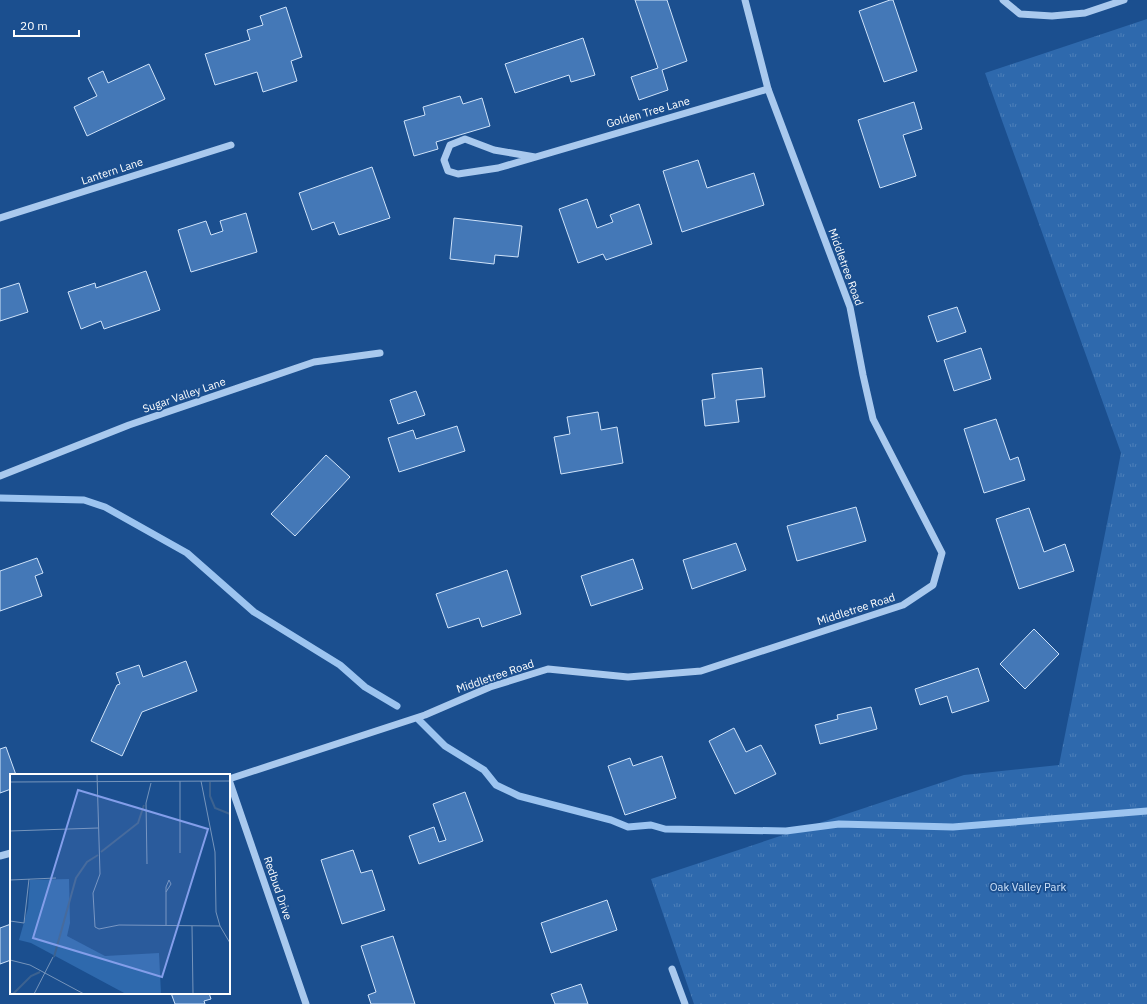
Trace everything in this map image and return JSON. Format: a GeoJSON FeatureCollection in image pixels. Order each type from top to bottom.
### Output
{"type":"FeatureCollection","features":[{"type":"Feature","properties":{"kind":"street","name":"Middletree Road"},"geometry":{"type":"LineString","coordinates":[[230,779],[425,714],[490,687],[548,669],[628,677],[701,671],[903,605],[934,585],[942,554],[874,419],[863,374],[850,306],[768,89],[745,0]]}},
{"type":"Feature","properties":{"kind":"street"},"geometry":{"type":"LineString","coordinates":[[1003,0],[1020,14],[1052,16],[1085,13],[1124,0]]}},
{"type":"Feature","properties":{"kind":"street","name":"Golden Tree Lane"},"geometry":{"type":"LineString","coordinates":[[535,157],[494,150],[465,138],[450,145],[444,160],[448,171],[458,174],[498,168],[768,89]]}},
{"type":"Feature","properties":{"kind":"street","name":"Lantern Lane"},"geometry":{"type":"LineString","coordinates":[[0,218],[231,145]]}},
{"type":"Feature","properties":{"kind":"street","name":"Sugar Valley Lane"},"geometry":{"type":"LineString","coordinates":[[0,476],[130,424],[314,362],[380,352]]}},
{"type":"Feature","properties":{"kind":"street","name":"Redbud Drive"},"geometry":{"type":"LineString","coordinates":[[230,782],[306,1004]]}},
{"type":"Feature","properties":{"kind":"street"},"geometry":{"type":"LineString","coordinates":[[0,856],[10,852]]}},
{"type":"Feature","properties":{"kind":"street"},"geometry":{"type":"LineString","coordinates":[[672,969],[685,1004]]}},
{"type":"Feature","properties":{"kind":"green space","name":"Oak Valley Park"},"geometry":{"type":"Polygon","coordinates":[[[1147,19],[1147,1004],[694,1004],[651,879],[964,775],[1059,765],[1121,453],[985,73],[1147,19]]]}},
{"type":"Feature","properties":{"kind":"building"},"geometry":{"type":"Polygon","coordinates":[[[635,0],[667,0],[687,61],[662,70],[668,90],[639,100],[631,77],[658,68],[635,0]]]}},
{"type":"Feature","properties":{"kind":"building"},"geometry":{"type":"Polygon","coordinates":[[[893,0],[917,71],[884,82],[859,11],[893,0]]]}},
{"type":"Feature","properties":{"kind":"building"},"geometry":{"type":"Polygon","coordinates":[[[286,7],[302,57],[291,61],[297,81],[263,92],[257,72],[215,85],[205,54],[250,40],[247,30],[263,25],[260,16],[286,7]]]}},
{"type":"Feature","properties":{"kind":"building"},"geometry":{"type":"Polygon","coordinates":[[[583,38],[595,75],[571,82],[569,75],[515,93],[505,64],[583,38]]]}},
{"type":"Feature","properties":{"kind":"building"},"geometry":{"type":"Polygon","coordinates":[[[149,64],[165,99],[87,136],[74,107],[97,96],[88,78],[103,71],[108,83],[149,64]]]}},
{"type":"Feature","properties":{"kind":"building"},"geometry":{"type":"Polygon","coordinates":[[[460,96],[463,104],[482,98],[490,126],[436,142],[438,149],[414,156],[404,121],[425,115],[423,107],[460,96]]]}},
{"type":"Feature","properties":{"kind":"building"},"geometry":{"type":"Polygon","coordinates":[[[914,102],[922,129],[903,135],[916,176],[880,188],[858,120],[914,102]]]}},
{"type":"Feature","properties":{"kind":"building"},"geometry":{"type":"Polygon","coordinates":[[[698,160],[707,188],[754,173],[764,205],[682,232],[663,171],[698,160]]]}},
{"type":"Feature","properties":{"kind":"building"},"geometry":{"type":"Polygon","coordinates":[[[372,167],[390,218],[339,235],[334,222],[312,230],[299,193],[372,167]]]}},
{"type":"Feature","properties":{"kind":"building"},"geometry":{"type":"Polygon","coordinates":[[[587,199],[597,228],[613,222],[610,215],[639,204],[652,244],[606,260],[603,254],[578,263],[559,209],[587,199]]]}},
{"type":"Feature","properties":{"kind":"building"},"geometry":{"type":"Polygon","coordinates":[[[246,213],[257,252],[191,272],[178,230],[206,221],[211,235],[223,231],[220,221],[246,213]]]}},
{"type":"Feature","properties":{"kind":"building"},"geometry":{"type":"Polygon","coordinates":[[[454,218],[522,226],[518,257],[495,255],[494,264],[450,259],[454,218]]]}},
{"type":"Feature","properties":{"kind":"building"},"geometry":{"type":"Polygon","coordinates":[[[146,271],[160,310],[104,329],[101,321],[81,329],[68,292],[95,283],[96,288],[146,271]]]}},
{"type":"Feature","properties":{"kind":"building"},"geometry":{"type":"Polygon","coordinates":[[[19,283],[28,312],[0,321],[0,289],[19,283]]]}},
{"type":"Feature","properties":{"kind":"building"},"geometry":{"type":"Polygon","coordinates":[[[957,307],[966,332],[937,342],[928,316],[957,307]]]}},
{"type":"Feature","properties":{"kind":"building"},"geometry":{"type":"Polygon","coordinates":[[[981,348],[991,379],[954,391],[944,360],[981,348]]]}},
{"type":"Feature","properties":{"kind":"building"},"geometry":{"type":"Polygon","coordinates":[[[762,368],[765,397],[736,400],[739,422],[705,426],[702,400],[715,398],[712,374],[762,368]]]}},
{"type":"Feature","properties":{"kind":"building"},"geometry":{"type":"Polygon","coordinates":[[[416,391],[425,415],[398,424],[390,400],[416,391]]]}},
{"type":"Feature","properties":{"kind":"building"},"geometry":{"type":"Polygon","coordinates":[[[598,412],[601,430],[617,427],[623,463],[561,474],[554,437],[570,434],[567,417],[598,412]]]}},
{"type":"Feature","properties":{"kind":"building"},"geometry":{"type":"Polygon","coordinates":[[[996,419],[1010,460],[1018,457],[1025,480],[984,493],[964,429],[996,419]]]}},
{"type":"Feature","properties":{"kind":"building"},"geometry":{"type":"Polygon","coordinates":[[[457,426],[465,451],[399,472],[388,438],[413,430],[416,439],[457,426]]]}},
{"type":"Feature","properties":{"kind":"building"},"geometry":{"type":"Polygon","coordinates":[[[326,455],[350,477],[295,536],[271,514],[326,455]]]}},
{"type":"Feature","properties":{"kind":"building"},"geometry":{"type":"Polygon","coordinates":[[[856,507],[866,541],[797,561],[787,526],[856,507]]]}},
{"type":"Feature","properties":{"kind":"building"},"geometry":{"type":"Polygon","coordinates":[[[1029,508],[1044,552],[1065,544],[1074,571],[1019,589],[996,519],[1029,508]]]}},
{"type":"Feature","properties":{"kind":"building"},"geometry":{"type":"Polygon","coordinates":[[[736,543],[746,570],[692,589],[683,560],[736,543]]]}},
{"type":"Feature","properties":{"kind":"building"},"geometry":{"type":"Polygon","coordinates":[[[37,558],[43,573],[35,576],[42,596],[0,611],[0,571],[37,558]]]}},
{"type":"Feature","properties":{"kind":"building"},"geometry":{"type":"Polygon","coordinates":[[[633,559],[643,589],[591,606],[581,576],[633,559]]]}},
{"type":"Feature","properties":{"kind":"building"},"geometry":{"type":"Polygon","coordinates":[[[507,570],[521,614],[482,627],[479,618],[448,628],[436,594],[507,570]]]}},
{"type":"Feature","properties":{"kind":"building"},"geometry":{"type":"Polygon","coordinates":[[[1034,629],[1059,654],[1025,689],[1000,664],[1034,629]]]}},
{"type":"Feature","properties":{"kind":"building"},"geometry":{"type":"Polygon","coordinates":[[[186,661],[197,691],[142,712],[122,756],[91,741],[117,685],[120,684],[116,673],[139,665],[143,677],[186,661]]]}},
{"type":"Feature","properties":{"kind":"building"},"geometry":{"type":"Polygon","coordinates":[[[978,668],[989,701],[952,713],[947,696],[920,705],[915,689],[978,668]]]}},
{"type":"Feature","properties":{"kind":"building"},"geometry":{"type":"Polygon","coordinates":[[[871,707],[877,729],[820,744],[815,725],[838,719],[837,715],[871,707]]]}},
{"type":"Feature","properties":{"kind":"building"},"geometry":{"type":"Polygon","coordinates":[[[734,728],[746,752],[761,745],[776,774],[735,794],[709,741],[734,728]]]}},
{"type":"Feature","properties":{"kind":"building"},"geometry":{"type":"Polygon","coordinates":[[[6,747],[16,774],[10,774],[10,789],[0,793],[0,749],[6,747]]]}},
{"type":"Feature","properties":{"kind":"building"},"geometry":{"type":"Polygon","coordinates":[[[662,756],[676,798],[625,815],[608,766],[630,758],[633,766],[662,756]]]}},
{"type":"Feature","properties":{"kind":"building"},"geometry":{"type":"Polygon","coordinates":[[[465,792],[483,841],[419,864],[409,836],[434,827],[439,842],[446,840],[433,804],[465,792]]]}},
{"type":"Feature","properties":{"kind":"building"},"geometry":{"type":"Polygon","coordinates":[[[353,850],[361,873],[372,870],[385,910],[342,924],[321,860],[353,850]]]}},
{"type":"Feature","properties":{"kind":"building"},"geometry":{"type":"Polygon","coordinates":[[[607,900],[617,930],[551,953],[541,923],[607,900]]]}},
{"type":"Feature","properties":{"kind":"building"},"geometry":{"type":"Polygon","coordinates":[[[10,924],[10,960],[0,964],[0,928],[10,924]]]}},
{"type":"Feature","properties":{"kind":"building"},"geometry":{"type":"Polygon","coordinates":[[[393,936],[415,1004],[371,1004],[368,995],[376,992],[361,946],[393,936]]]}},
{"type":"Feature","properties":{"kind":"building"},"geometry":{"type":"Polygon","coordinates":[[[581,984],[588,1004],[555,1004],[551,994],[581,984]]]}},
{"type":"Feature","properties":{"kind":"building"},"geometry":{"type":"Polygon","coordinates":[[[171,994],[209,994],[211,999],[204,1001],[205,1004],[175,1004],[171,994]]]}},
{"type":"Feature","properties":{"kind":"waterway"},"geometry":{"type":"LineString","coordinates":[[0,498],[84,500],[105,507],[187,553],[254,612],[340,665],[365,687],[397,706]]}},
{"type":"Feature","properties":{"kind":"waterway"},"geometry":{"type":"LineString","coordinates":[[419,720],[445,746],[484,770],[496,785],[519,796],[611,820],[628,827],[651,825],[665,829],[786,831],[839,824],[953,827],[1147,811]]}}]}
